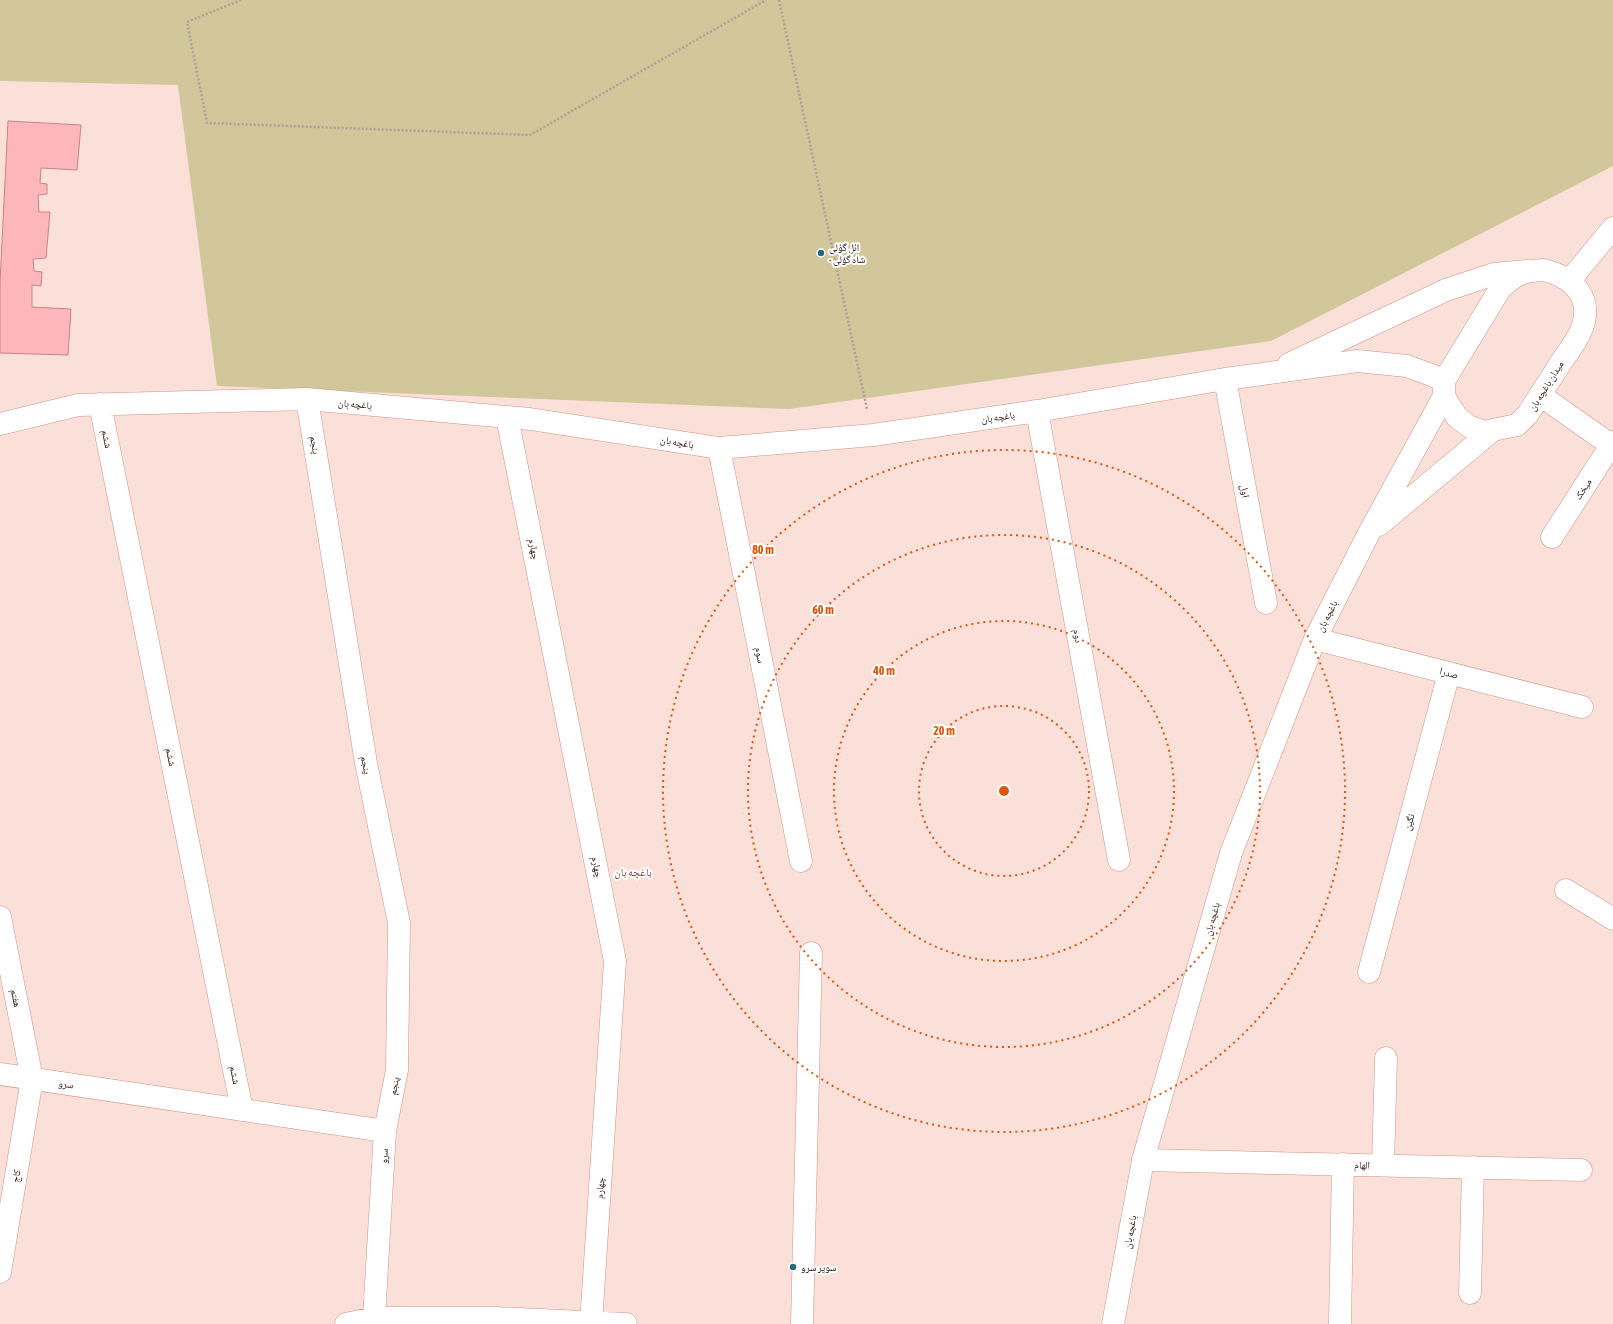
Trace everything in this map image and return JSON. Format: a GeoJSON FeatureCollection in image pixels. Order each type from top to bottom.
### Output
{"type":"FeatureCollection","features":[{"type":"Feature","properties":{"kind":"street"},"geometry":{"type":"LineString","coordinates":[[1272,372],[1446,290],[1494,274],[1543,270],[1557,273],[1570,280],[1613,228]]}},
{"type":"Feature","properties":{"kind":"street"},"geometry":{"type":"LineString","coordinates":[[1444,388],[1500,289],[1512,278],[1527,271]]}},
{"type":"Feature","properties":{"kind":"street","name":"میدان باغچه بان"},"geometry":{"type":"LineString","coordinates":[[1444,388],[1457,417],[1470,427],[1485,432],[1517,425],[1528,414],[1580,333],[1585,317],[1585,303],[1570,280]]}},
{"type":"Feature","properties":{"kind":"street","name":"باغچه بان"},"geometry":{"type":"LineString","coordinates":[[0,424],[78,405],[307,399],[530,419],[719,448],[873,435],[1037,411],[1225,379],[1357,361],[1407,366],[1434,376],[1444,388],[1315,639],[1231,853],[1143,1160],[1114,1324]]}},
{"type":"Feature","properties":{"kind":"street","name":"اول"},"geometry":{"type":"LineString","coordinates":[[1225,379],[1266,603]]}},
{"type":"Feature","properties":{"kind":"street"},"geometry":{"type":"LineString","coordinates":[[1540,395],[1612,443]]}},
{"type":"Feature","properties":{"kind":"street","name":"پنجم"},"geometry":{"type":"LineString","coordinates":[[307,399],[366,763],[399,923],[397,1070],[385,1131]]}},
{"type":"Feature","properties":{"kind":"street","name":"ششم"},"geometry":{"type":"LineString","coordinates":[[100,404],[242,1110]]}},
{"type":"Feature","properties":{"kind":"street","name":"دوم"},"geometry":{"type":"LineString","coordinates":[[1037,411],[1119,860]]}},
{"type":"Feature","properties":{"kind":"street","name":"چهارم"},"geometry":{"type":"LineString","coordinates":[[507,417],[615,960],[591,1323]]}},
{"type":"Feature","properties":{"kind":"street"},"geometry":{"type":"LineString","coordinates":[[1369,533],[1493,430]]}},
{"type":"Feature","properties":{"kind":"street","name":"میخک"},"geometry":{"type":"LineString","coordinates":[[1552,537],[1612,443]]}},
{"type":"Feature","properties":{"kind":"street","name":"سوم"},"geometry":{"type":"LineString","coordinates":[[719,448],[801,861]]}},
{"type":"Feature","properties":{"kind":"street","name":"صدرا"},"geometry":{"type":"LineString","coordinates":[[1315,639],[1582,707]]}},
{"type":"Feature","properties":{"kind":"street","name":"نگین"},"geometry":{"type":"LineString","coordinates":[[1369,972],[1449,673]]}},
{"type":"Feature","properties":{"kind":"street"},"geometry":{"type":"LineString","coordinates":[[1566,890],[1613,919]]}},
{"type":"Feature","properties":{"kind":"street","name":"هفتم"},"geometry":{"type":"LineString","coordinates":[[0,917],[32,1079]]}},
{"type":"Feature","properties":{"kind":"street"},"geometry":{"type":"LineString","coordinates":[[802,1324],[811,952]]}},
{"type":"Feature","properties":{"kind":"street"},"geometry":{"type":"LineString","coordinates":[[1383,1165],[1386,1058]]}},
{"type":"Feature","properties":{"kind":"street","name":"سرو"},"geometry":{"type":"LineString","coordinates":[[0,1074],[385,1131],[374,1318]]}},
{"type":"Feature","properties":{"kind":"street","name":"کاج"},"geometry":{"type":"LineString","coordinates":[[0,1272],[32,1079]]}},
{"type":"Feature","properties":{"kind":"street","name":"الهام"},"geometry":{"type":"LineString","coordinates":[[1143,1160],[1581,1170]]}},
{"type":"Feature","properties":{"kind":"street"},"geometry":{"type":"LineString","coordinates":[[1340,1323],[1343,1164]]}},
{"type":"Feature","properties":{"kind":"street"},"geometry":{"type":"LineString","coordinates":[[1470,1293],[1473,1167]]}},
{"type":"Feature","properties":{"kind":"street"},"geometry":{"type":"LineString","coordinates":[[346,1324],[374,1318],[626,1324]]}},
{"type":"Feature","properties":{"kind":"path"},"geometry":{"type":"LineString","coordinates":[[241,0],[187,22],[207,123],[530,135],[766,0]]}},
{"type":"Feature","properties":{"kind":"path"},"geometry":{"type":"LineString","coordinates":[[779,0],[873,435]]}},
{"type":"Feature","properties":{"kind":"shaded area","name":"ائل گؤلی - شاه گؤلی"},"geometry":{"type":"Polygon","coordinates":[[[0,0],[1613,0],[1613,166],[1271,341],[789,409],[217,386],[178,85],[0,81],[0,0]]]}},
{"type":"Feature","properties":{"kind":"building"},"geometry":{"type":"Polygon","coordinates":[[[8,121],[81,125],[77,170],[41,168],[40,183],[47,184],[47,194],[38,195],[39,212],[50,212],[46,258],[33,259],[34,271],[42,272],[41,286],[32,285],[32,307],[71,309],[68,355],[0,353],[0,283],[8,121]]]}},
{"type":"Feature","properties":{"kind":"place","name":"ائل گؤلی - شاه گؤلی"},"geometry":{"type":"Point","coordinates":[821,253]}},
{"type":"Feature","properties":{"kind":"place","name":"سوپر سرو"},"geometry":{"type":"Point","coordinates":[793,1267]}},
{"type":"Feature","properties":{"kind":"district","name":"باغچه بان"},"geometry":{"type":"Point","coordinates":[633,872]}}]}
